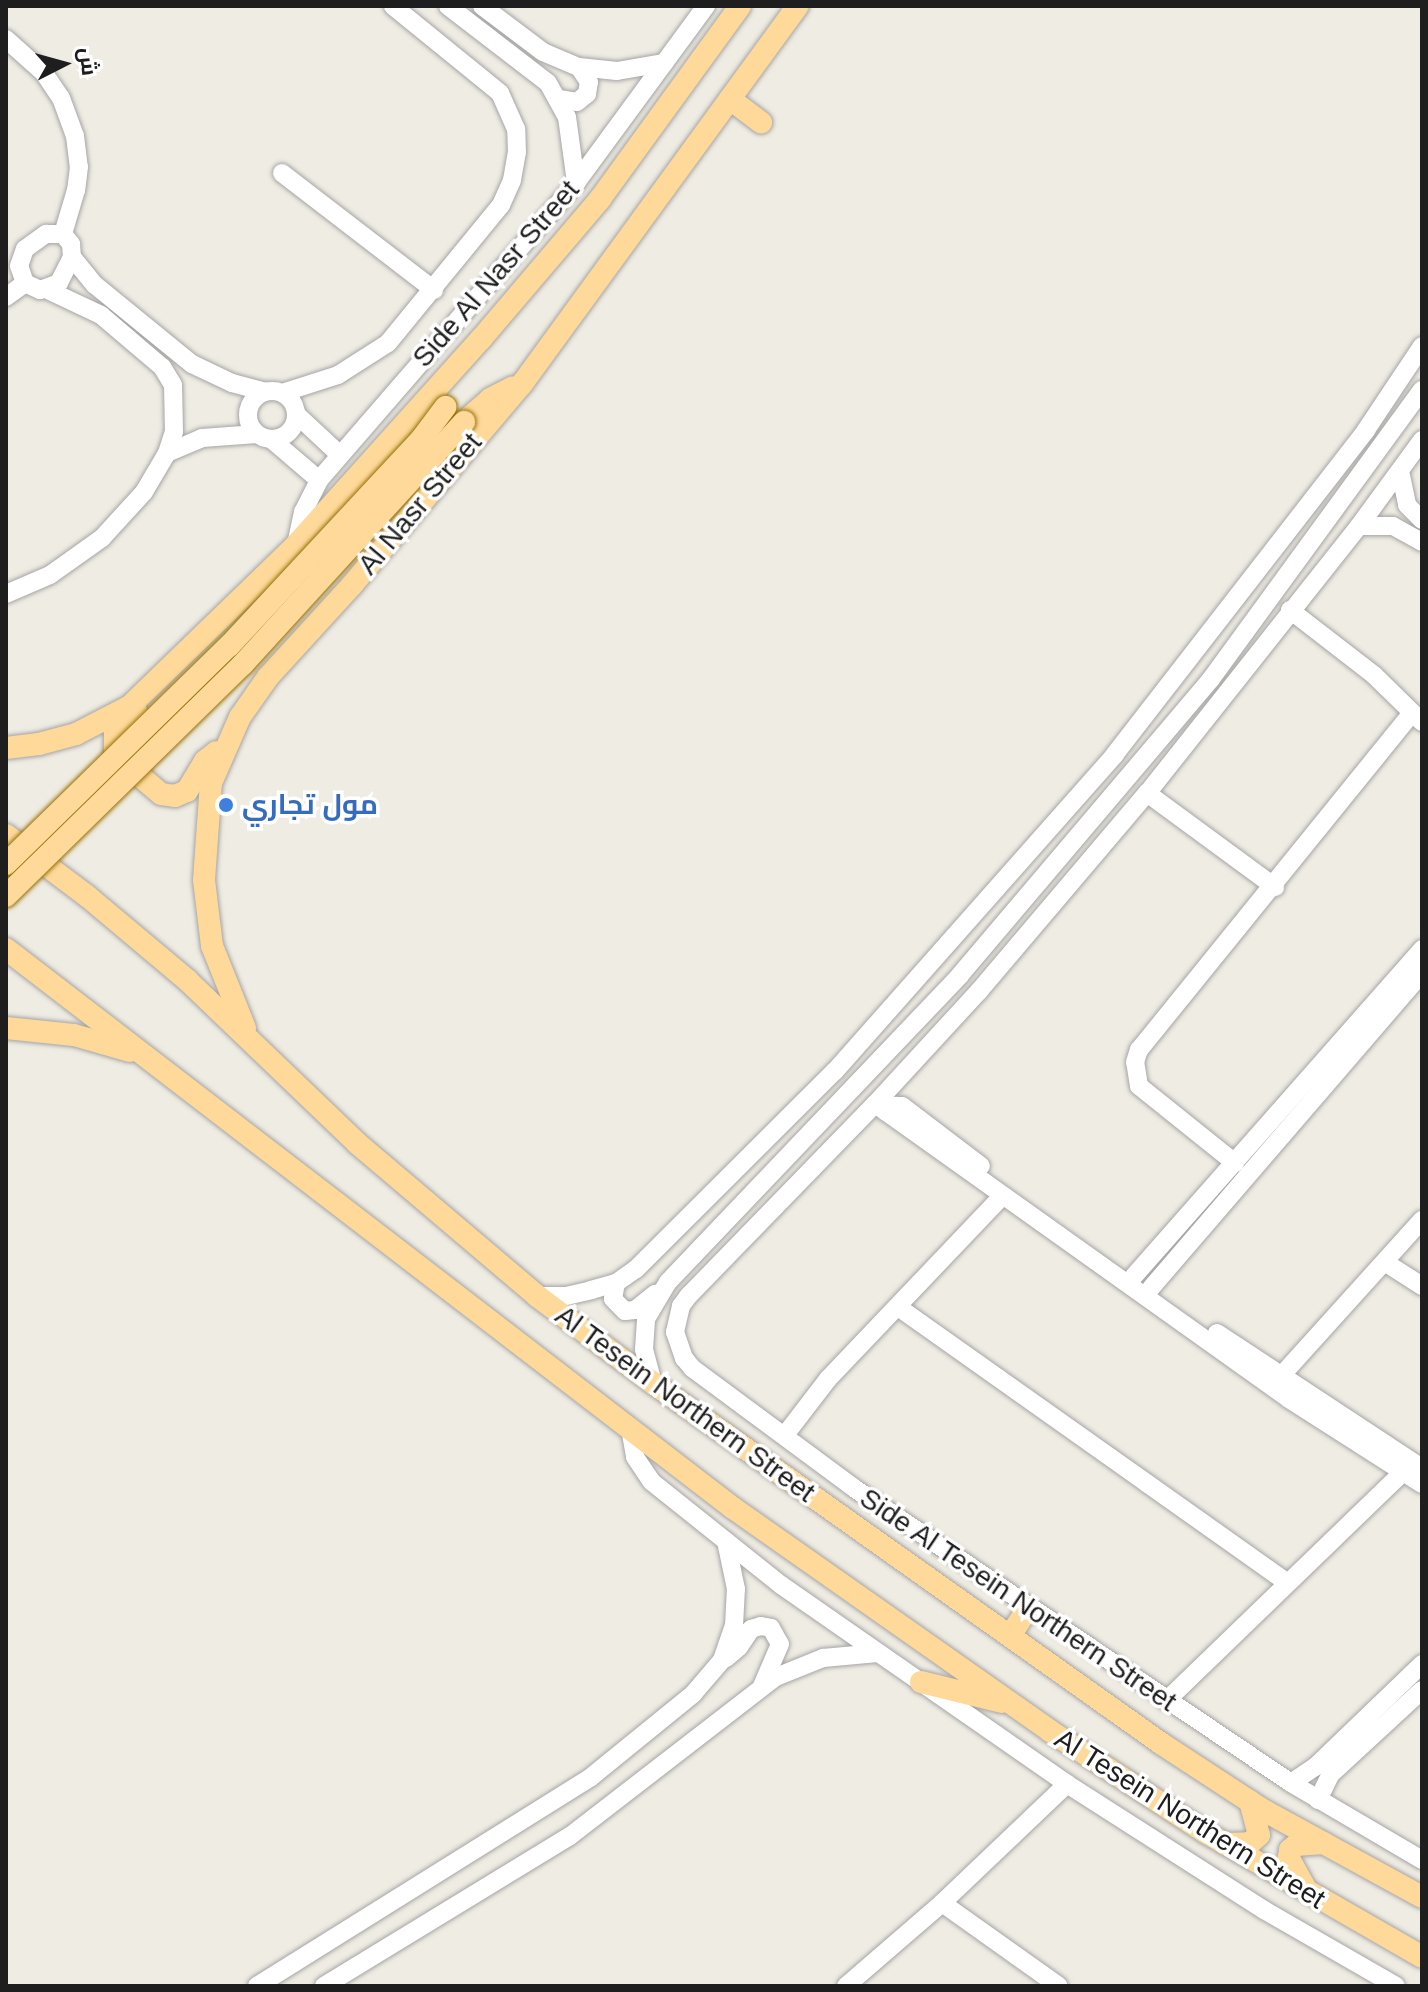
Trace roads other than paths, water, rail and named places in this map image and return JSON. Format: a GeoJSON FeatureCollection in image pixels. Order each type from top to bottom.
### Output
{"type":"FeatureCollection","features":[{"type":"Feature","properties":{"kind":"main road"},"geometry":{"type":"LineString","coordinates":[[6,748],[48,742],[94,726],[130,706],[161,680],[296,545],[481,339],[600,199],[740,6]]}},
{"type":"Feature","properties":{"kind":"main road","name":"Al Nasr Street"},"geometry":{"type":"LineString","coordinates":[[254,1047],[219,970],[204,898],[208,801],[225,748],[268,677],[352,585],[522,384],[798,6]]}},
{"type":"Feature","properties":{"kind":"main road"},"geometry":{"type":"LineString","coordinates":[[730,99],[761,122]]}},
{"type":"Feature","properties":{"kind":"main road"},"geometry":{"type":"LineString","coordinates":[[6,864],[229,646],[422,438],[445,407],[481,339]]}},
{"type":"Feature","properties":{"kind":"main road"},"geometry":{"type":"LineString","coordinates":[[6,896],[243,664],[464,422],[490,399],[522,384]]}},
{"type":"Feature","properties":{"kind":"main road"},"geometry":{"type":"LineString","coordinates":[[161,680],[154,695],[115,732],[113,745],[121,760],[155,791],[175,796],[191,787],[208,758],[225,748]]}},
{"type":"Feature","properties":{"kind":"main road","name":"Al Tesein Northern Street"},"geometry":{"type":"LineString","coordinates":[[6,835],[87,896],[187,980],[358,1144],[537,1296],[653,1383],[1162,1744],[1250,1801],[1422,1897]]}},
{"type":"Feature","properties":{"kind":"main road","name":"Al Tesein Northern Street"},"geometry":{"type":"LineString","coordinates":[[6,949],[733,1508],[1014,1705],[1225,1844],[1422,1957]]}},
{"type":"Feature","properties":{"kind":"main road"},"geometry":{"type":"LineString","coordinates":[[6,1028],[74,1035],[148,1057]]}},
{"type":"Feature","properties":{"kind":"main road"},"geometry":{"type":"LineString","coordinates":[[1010,1636],[1028,1608]]}},
{"type":"Feature","properties":{"kind":"main road"},"geometry":{"type":"LineString","coordinates":[[921,1682],[1014,1705]]}},
{"type":"Feature","properties":{"kind":"main road"},"geometry":{"type":"LineString","coordinates":[[1225,1844],[1250,1843],[1259,1835],[1250,1801]]}},
{"type":"Feature","properties":{"kind":"main road"},"geometry":{"type":"LineString","coordinates":[[1308,1893],[1288,1854],[1296,1845],[1325,1843]]}},
{"type":"Feature","properties":{"kind":"street"},"geometry":{"type":"LineString","coordinates":[[319,480],[264,437],[248,416],[256,398],[338,375],[372,355],[402,330],[507,193],[516,164],[516,129],[508,105],[491,82],[393,6]]}},
{"type":"Feature","properties":{"kind":"street"},"geometry":{"type":"LineString","coordinates":[[448,6],[534,70],[559,99],[573,135],[576,183]]}},
{"type":"Feature","properties":{"kind":"street"},"geometry":{"type":"LineString","coordinates":[[482,6],[543,52],[579,67],[617,71],[664,63]]}},
{"type":"Feature","properties":{"kind":"street","name":"Side Al Nasr Street"},"geometry":{"type":"LineString","coordinates":[[296,545],[303,512],[319,480],[576,183],[706,6]]}},
{"type":"Feature","properties":{"kind":"street"},"geometry":{"type":"LineString","coordinates":[[6,39],[48,78],[61,98],[75,136],[79,167],[76,190],[63,234]]}},
{"type":"Feature","properties":{"kind":"street"},"geometry":{"type":"LineString","coordinates":[[559,99],[577,102],[587,94],[589,82],[579,67]]}},
{"type":"Feature","properties":{"kind":"street"},"geometry":{"type":"LineString","coordinates":[[282,173],[434,290]]}},
{"type":"Feature","properties":{"kind":"street"},"geometry":{"type":"LineString","coordinates":[[48,290],[65,275],[72,257],[71,244],[63,234]]}},
{"type":"Feature","properties":{"kind":"street"},"geometry":{"type":"LineString","coordinates":[[6,594],[50,575],[102,538],[144,492],[167,453],[175,416],[173,385],[153,357],[101,315],[48,290],[32,288],[25,283],[19,266],[25,249],[37,237],[63,234]]}},
{"type":"Feature","properties":{"kind":"street"},"geometry":{"type":"LineString","coordinates":[[72,257],[95,285],[192,364],[232,383],[273,393],[294,406],[296,414],[340,455]]}},
{"type":"Feature","properties":{"kind":"street"},"geometry":{"type":"LineString","coordinates":[[6,297],[25,283]]}},
{"type":"Feature","properties":{"kind":"street"},"geometry":{"type":"LineString","coordinates":[[537,1296],[566,1296],[616,1283],[646,1259],[835,1071],[1008,879],[1189,660],[1366,430],[1422,346]]}},
{"type":"Feature","properties":{"kind":"street"},"geometry":{"type":"LineString","coordinates":[[173,385],[192,364]]}},
{"type":"Feature","properties":{"kind":"street"},"geometry":{"type":"LineString","coordinates":[[616,1283],[616,1304],[630,1311],[668,1282],[960,975],[1211,679],[1422,390]]}},
{"type":"Feature","properties":{"kind":"street"},"geometry":{"type":"LineString","coordinates":[[167,453],[202,438],[264,437],[289,432],[296,414]]}},
{"type":"Feature","properties":{"kind":"street"},"geometry":{"type":"LineString","coordinates":[[881,1108],[1147,793],[1359,526],[1422,440]]}},
{"type":"Feature","properties":{"kind":"street"},"geometry":{"type":"LineString","coordinates":[[1400,471],[1407,505],[1422,520]]}},
{"type":"Feature","properties":{"kind":"street"},"geometry":{"type":"LineString","coordinates":[[1359,526],[1393,526],[1422,542]]}},
{"type":"Feature","properties":{"kind":"street"},"geometry":{"type":"LineString","coordinates":[[1235,1163],[1139,1086],[1135,1062],[1139,1050],[1417,718],[1374,675],[1290,610]]}},
{"type":"Feature","properties":{"kind":"street"},"geometry":{"type":"LineString","coordinates":[[1215,627],[1225,642],[1237,643]]}},
{"type":"Feature","properties":{"kind":"street"},"geometry":{"type":"LineString","coordinates":[[1189,660],[1207,666],[1211,679]]}},
{"type":"Feature","properties":{"kind":"street"},"geometry":{"type":"LineString","coordinates":[[1147,793],[1275,887]]}},
{"type":"Feature","properties":{"kind":"street"},"geometry":{"type":"LineString","coordinates":[[1134,1276],[1422,949]]}},
{"type":"Feature","properties":{"kind":"street"},"geometry":{"type":"LineString","coordinates":[[1151,1288],[1414,997],[1422,973]]}},
{"type":"Feature","properties":{"kind":"street"},"geometry":{"type":"LineString","coordinates":[[960,975],[979,991]]}},
{"type":"Feature","properties":{"kind":"street"},"geometry":{"type":"LineString","coordinates":[[881,1108],[902,1106],[1151,1288],[1212,1337],[1422,1468]]}},
{"type":"Feature","properties":{"kind":"street"},"geometry":{"type":"LineString","coordinates":[[881,1108],[1002,1196],[1212,1337],[1422,1484]]}},
{"type":"Feature","properties":{"kind":"street","name":"Side Al Tesein Northern Street"},"geometry":{"type":"LineString","coordinates":[[881,1108],[689,1295],[681,1306],[675,1332],[684,1358],[692,1368],[854,1488],[1028,1608],[1291,1783],[1422,1860]]}},
{"type":"Feature","properties":{"kind":"street"},"geometry":{"type":"LineString","coordinates":[[785,1435],[828,1379],[1002,1196]]}},
{"type":"Feature","properties":{"kind":"street"},"geometry":{"type":"LineString","coordinates":[[1280,1377],[1422,1220]]}},
{"type":"Feature","properties":{"kind":"street"},"geometry":{"type":"LineString","coordinates":[[1386,1263],[1422,1286]]}},
{"type":"Feature","properties":{"kind":"street"},"geometry":{"type":"LineString","coordinates":[[653,1383],[644,1349],[646,1319],[668,1282]]}},
{"type":"Feature","properties":{"kind":"street"},"geometry":{"type":"LineString","coordinates":[[898,1307],[1286,1582]]}},
{"type":"Feature","properties":{"kind":"street"},"geometry":{"type":"LineString","coordinates":[[630,1428],[635,1457],[643,1470],[781,1585],[1067,1784],[1264,1910],[1396,1986]]}},
{"type":"Feature","properties":{"kind":"street"},"geometry":{"type":"LineString","coordinates":[[1166,1701],[1403,1472]]}},
{"type":"Feature","properties":{"kind":"street"},"geometry":{"type":"LineString","coordinates":[[722,1660],[729,1645],[736,1608],[733,1570],[726,1541]]}},
{"type":"Feature","properties":{"kind":"street"},"geometry":{"type":"LineString","coordinates":[[257,1986],[591,1777],[693,1694],[722,1660],[739,1647],[751,1629],[761,1626],[771,1628],[780,1644],[762,1686]]}},
{"type":"Feature","properties":{"kind":"street"},"geometry":{"type":"LineString","coordinates":[[324,1986],[570,1836],[694,1743],[762,1686],[791,1669],[823,1658],[878,1653]]}},
{"type":"Feature","properties":{"kind":"street"},"geometry":{"type":"LineString","coordinates":[[1291,1783],[1315,1767],[1422,1664]]}},
{"type":"Feature","properties":{"kind":"street"},"geometry":{"type":"LineString","coordinates":[[1318,1800],[1330,1775],[1422,1690]]}},
{"type":"Feature","properties":{"kind":"street"},"geometry":{"type":"LineString","coordinates":[[846,1986],[942,1903],[1067,1784]]}},
{"type":"Feature","properties":{"kind":"street"},"geometry":{"type":"LineString","coordinates":[[942,1903],[1059,1986]]}},
{"type":"Feature","properties":{"kind":"place","name":"مول تجاري"},"geometry":{"type":"Point","coordinates":[226,805]}}]}
